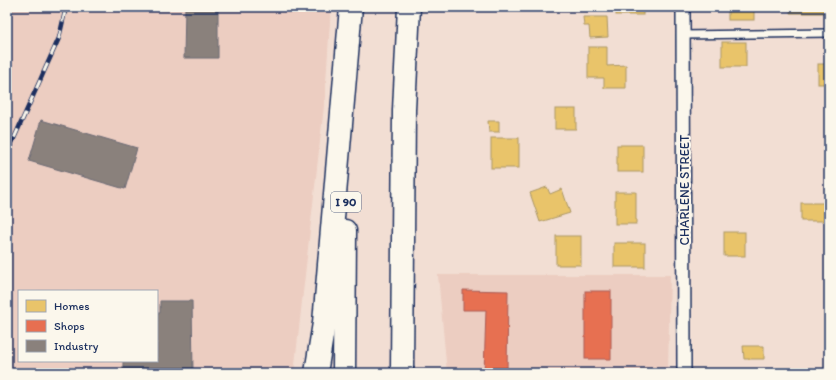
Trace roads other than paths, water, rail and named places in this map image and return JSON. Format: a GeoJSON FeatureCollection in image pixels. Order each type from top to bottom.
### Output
{"type":"FeatureCollection","features":[{"type":"Feature","properties":{"kind":"highway","name":"I 90"},"geometry":{"type":"LineString","coordinates":[[344,373],[344,278],[349,32],[351,7]]}},
{"type":"Feature","properties":{"kind":"highway"},"geometry":{"type":"LineString","coordinates":[[402,373],[404,110],[409,7]]}},
{"type":"Feature","properties":{"kind":"highway"},"geometry":{"type":"LineString","coordinates":[[316,373],[324,323],[349,32]]}},
{"type":"Feature","properties":{"kind":"highway"},"geometry":{"type":"LineString","coordinates":[[404,110],[415,373]]}},
{"type":"Feature","properties":{"kind":"street","name":"CHARLENE STREET"},"geometry":{"type":"LineString","coordinates":[[683,7],[684,373]]}},
{"type":"Feature","properties":{"kind":"lane"},"geometry":{"type":"LineString","coordinates":[[683,34],[829,33]]}},
{"type":"Feature","properties":{"kind":"railway"},"geometry":{"type":"LineString","coordinates":[[7,154],[59,38],[66,7]]}}]}
